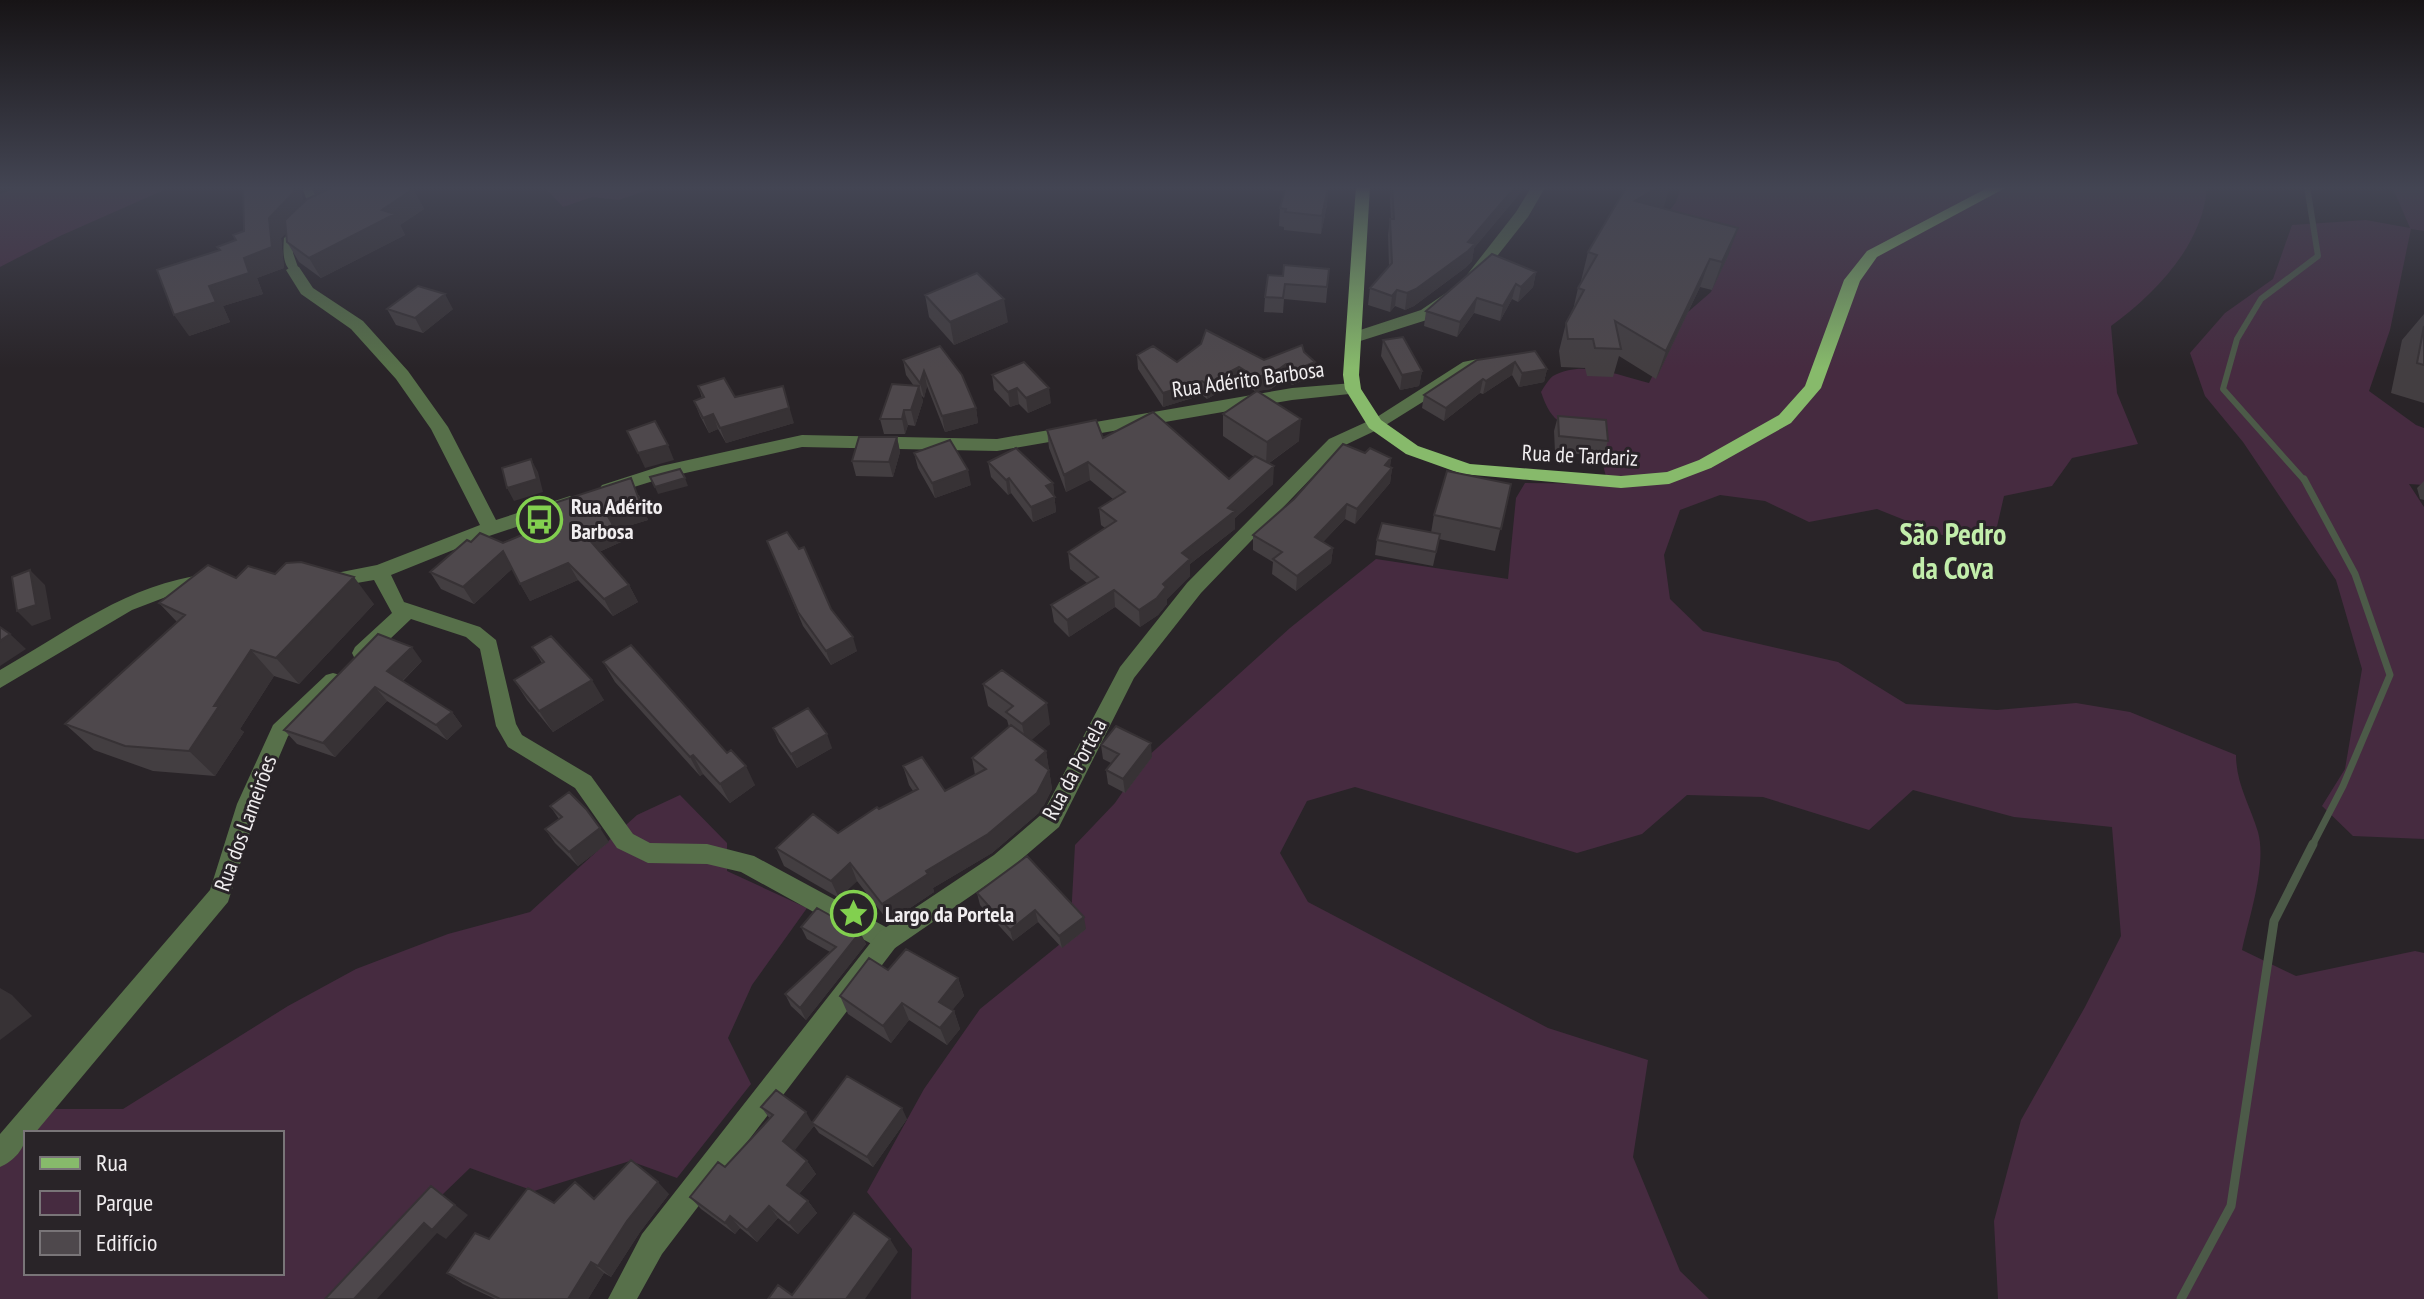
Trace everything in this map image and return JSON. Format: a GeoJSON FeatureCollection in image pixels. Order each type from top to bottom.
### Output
{"type":"FeatureCollection","features":[{"type":"Feature","properties":{"kind":"main road"},"geometry":{"type":"LineString","coordinates":[[1353,389],[1359,247]]}},
{"type":"Feature","properties":{"kind":"main road","name":"Rua de Tardariz"},"geometry":{"type":"LineString","coordinates":[[1353,389],[1375,424],[1412,450],[1468,470],[1621,482],[1669,478],[1705,464],[1785,419],[1813,388],[1852,280],[1872,254],[1884,247]]}},
{"type":"Feature","properties":{"kind":"street"},"geometry":{"type":"LineString","coordinates":[[1354,338],[1427,314],[1474,276],[1497,247]]}},
{"type":"Feature","properties":{"kind":"street"},"geometry":{"type":"LineString","coordinates":[[294,270],[307,291],[357,325],[402,375],[439,427],[491,528]]}},
{"type":"Feature","properties":{"kind":"street","name":"Rua da Portela"},"geometry":{"type":"LineString","coordinates":[[622,1299],[652,1244],[887,940],[1002,862],[1051,820],[1127,673],[1194,588],[1335,443],[1375,424],[1469,366],[1498,362]]}},
{"type":"Feature","properties":{"kind":"street","name":"Rua Adérito Barbosa"},"geometry":{"type":"LineString","coordinates":[[315,581],[346,580],[380,572],[491,528],[661,472],[802,441],[997,445],[1292,394],[1353,389]]}},
{"type":"Feature","properties":{"kind":"street"},"geometry":{"type":"LineString","coordinates":[[380,572],[397,607],[473,632],[489,645],[506,726],[515,741],[583,782],[625,841],[648,853],[707,854],[746,863],[887,940]]}},
{"type":"Feature","properties":{"kind":"street"},"geometry":{"type":"LineString","coordinates":[[0,680],[41,658],[103,616],[140,598],[202,581],[231,581]]}},
{"type":"Feature","properties":{"kind":"street","name":"Rua dos Lameirões"},"geometry":{"type":"LineString","coordinates":[[0,1154],[220,895],[248,804],[280,731],[406,612]]}},
{"type":"Feature","properties":{"kind":"lane"},"geometry":{"type":"LineString","coordinates":[[288,247],[294,270]]}},
{"type":"Feature","properties":{"kind":"green space"},"geometry":{"type":"Polygon","coordinates":[[[0,247],[39,247],[0,267],[0,247]]]}},
{"type":"Feature","properties":{"kind":"green space"},"geometry":{"type":"Polygon","coordinates":[[[1703,247],[2187,247],[2160,283],[2111,326],[2117,393],[2138,444],[2072,458],[2052,486],[2004,496],[1996,531],[1942,535],[1877,509],[1809,522],[1765,501],[1720,495],[1680,510],[1664,555],[1670,599],[1703,631],[1838,662],[1906,704],[1997,710],[2076,703],[2130,712],[2236,755],[2241,785],[2260,845],[2256,891],[2242,950],[2296,976],[2415,951],[2424,953],[2424,1299],[1998,1299],[1994,1221],[2021,1120],[2121,936],[2112,827],[2014,817],[1913,790],[1869,830],[1763,797],[1687,795],[1642,834],[1577,853],[1355,787],[1307,801],[1280,853],[1308,902],[1548,1028],[1648,1060],[1633,1157],[1680,1271],[1709,1299],[911,1299],[912,1249],[867,1192],[924,1089],[980,1009],[1070,936],[1075,845],[1115,803],[1146,758],[1290,628],[1376,559],[1508,579],[1516,498],[1525,483],[1608,484],[1595,435],[1560,422],[1545,403],[1541,392],[1548,381],[1564,371],[1589,369],[1649,383],[1681,318],[1711,292],[1725,258],[1703,247]]]}},
{"type":"Feature","properties":{"kind":"green space"},"geometry":{"type":"Polygon","coordinates":[[[2284,247],[2407,247],[2390,330],[2369,391],[2424,428],[2424,485],[2409,484],[2424,507],[2424,839],[2353,836],[2322,806],[2345,769],[2362,669],[2336,580],[2243,442],[2205,396],[2190,353],[2225,313],[2273,279],[2284,247]]]}},
{"type":"Feature","properties":{"kind":"green space"},"geometry":{"type":"Polygon","coordinates":[[[680,795],[727,843],[727,871],[807,908],[752,985],[728,1038],[751,1084],[677,1178],[630,1161],[534,1191],[470,1168],[334,1299],[0,1299],[0,1154],[44,1109],[123,1109],[288,1006],[356,969],[448,934],[530,912],[637,815],[680,795]]]}},
{"type":"Feature","properties":{"kind":"building"},"geometry":{"type":"Polygon","coordinates":[[[217,247],[272,247],[244,258],[249,273],[209,286],[216,302],[174,315],[157,270],[220,250],[217,247]]]}},
{"type":"Feature","properties":{"kind":"building"},"geometry":{"type":"Polygon","coordinates":[[[293,247],[331,247],[309,258],[293,247]]]}},
{"type":"Feature","properties":{"kind":"building"},"geometry":{"type":"Polygon","coordinates":[[[1391,247],[1472,247],[1407,293],[1397,290],[1392,296],[1370,288],[1392,263],[1391,247]]]}},
{"type":"Feature","properties":{"kind":"building"},"geometry":{"type":"Polygon","coordinates":[[[1591,247],[1729,247],[1722,262],[1710,259],[1666,351],[1615,321],[1621,349],[1595,348],[1593,339],[1568,339],[1566,323],[1584,290],[1578,288],[1597,255],[1588,252],[1591,247]]]}},
{"type":"Feature","properties":{"kind":"building"},"geometry":{"type":"Polygon","coordinates":[[[1492,254],[1536,272],[1521,287],[1516,284],[1503,306],[1477,298],[1460,322],[1426,311],[1492,254]]]}},
{"type":"Feature","properties":{"kind":"building"},"geometry":{"type":"Polygon","coordinates":[[[1284,265],[1329,269],[1327,287],[1285,284],[1283,298],[1265,297],[1268,275],[1283,276],[1284,265]]]}},
{"type":"Feature","properties":{"kind":"building"},"geometry":{"type":"Polygon","coordinates":[[[977,273],[1004,299],[950,322],[925,295],[977,273]]]}},
{"type":"Feature","properties":{"kind":"building"},"geometry":{"type":"Polygon","coordinates":[[[418,286],[445,294],[415,318],[387,309],[418,286]]]}},
{"type":"Feature","properties":{"kind":"building"},"geometry":{"type":"Polygon","coordinates":[[[2424,326],[2424,365],[2417,363],[2424,326]]]}},
{"type":"Feature","properties":{"kind":"building"},"geometry":{"type":"Polygon","coordinates":[[[1206,330],[1264,360],[1302,345],[1304,352],[1315,362],[1293,371],[1286,364],[1272,374],[1255,377],[1239,367],[1207,384],[1202,381],[1163,393],[1137,355],[1153,346],[1177,362],[1201,344],[1206,330]]]}},
{"type":"Feature","properties":{"kind":"building"},"geometry":{"type":"Polygon","coordinates":[[[1403,337],[1422,371],[1402,375],[1383,340],[1403,337]]]}},
{"type":"Feature","properties":{"kind":"building"},"geometry":{"type":"Polygon","coordinates":[[[940,346],[962,375],[976,408],[942,416],[924,371],[920,383],[903,360],[940,346]]]}},
{"type":"Feature","properties":{"kind":"building"},"geometry":{"type":"Polygon","coordinates":[[[1535,351],[1547,369],[1522,373],[1515,362],[1486,381],[1483,379],[1446,408],[1424,395],[1477,360],[1535,351]]]}},
{"type":"Feature","properties":{"kind":"building"},"geometry":{"type":"Polygon","coordinates":[[[1024,362],[1049,388],[1026,398],[1017,388],[1008,392],[992,375],[1024,362]]]}},
{"type":"Feature","properties":{"kind":"building"},"geometry":{"type":"Polygon","coordinates":[[[724,378],[735,397],[783,386],[789,408],[720,428],[713,414],[703,418],[694,401],[704,397],[698,386],[724,378]]]}},
{"type":"Feature","properties":{"kind":"building"},"geometry":{"type":"Polygon","coordinates":[[[892,384],[919,386],[911,410],[904,410],[902,419],[880,419],[892,384]]]}},
{"type":"Feature","properties":{"kind":"building"},"geometry":{"type":"Polygon","coordinates":[[[1257,391],[1301,419],[1267,442],[1223,414],[1257,391]]]}},
{"type":"Feature","properties":{"kind":"building"},"geometry":{"type":"Polygon","coordinates":[[[1153,412],[1229,479],[1255,456],[1274,466],[1228,508],[1235,511],[1182,553],[1190,559],[1163,584],[1166,587],[1157,598],[1139,610],[1114,590],[1067,620],[1051,605],[1098,577],[1068,552],[1116,521],[1099,508],[1125,492],[1088,462],[1064,475],[1047,430],[1096,420],[1103,438],[1153,412]]]}},
{"type":"Feature","properties":{"kind":"building"},"geometry":{"type":"Polygon","coordinates":[[[1558,416],[1606,420],[1608,441],[1559,436],[1558,416]]]}},
{"type":"Feature","properties":{"kind":"building"},"geometry":{"type":"Polygon","coordinates":[[[655,421],[668,445],[638,453],[627,431],[655,421]]]}},
{"type":"Feature","properties":{"kind":"building"},"geometry":{"type":"Polygon","coordinates":[[[859,437],[897,437],[889,462],[852,461],[859,437]]]}},
{"type":"Feature","properties":{"kind":"building"},"geometry":{"type":"Polygon","coordinates":[[[950,440],[968,470],[932,483],[914,453],[950,440]]]}},
{"type":"Feature","properties":{"kind":"building"},"geometry":{"type":"Polygon","coordinates":[[[1343,444],[1365,453],[1370,448],[1391,458],[1385,465],[1392,468],[1357,509],[1347,504],[1315,537],[1333,548],[1297,576],[1273,559],[1282,552],[1253,535],[1294,499],[1343,444]]]}},
{"type":"Feature","properties":{"kind":"building"},"geometry":{"type":"Polygon","coordinates":[[[1016,448],[1053,483],[1046,486],[1055,497],[1031,507],[1009,478],[1006,480],[988,462],[1016,448]]]}},
{"type":"Feature","properties":{"kind":"building"},"geometry":{"type":"Polygon","coordinates":[[[531,459],[537,479],[507,488],[502,468],[531,459]]]}},
{"type":"Feature","properties":{"kind":"building"},"geometry":{"type":"Polygon","coordinates":[[[680,469],[685,478],[655,487],[650,477],[680,469]]]}},
{"type":"Feature","properties":{"kind":"building"},"geometry":{"type":"Polygon","coordinates":[[[1447,471],[1511,484],[1501,529],[1434,515],[1447,471]]]}},
{"type":"Feature","properties":{"kind":"building"},"geometry":{"type":"Polygon","coordinates":[[[631,478],[640,502],[606,513],[613,525],[586,536],[629,585],[604,599],[568,563],[520,584],[503,551],[463,587],[430,572],[467,540],[471,542],[480,533],[503,543],[555,521],[545,506],[631,478]]]}},
{"type":"Feature","properties":{"kind":"building"},"geometry":{"type":"Polygon","coordinates":[[[1382,523],[1440,534],[1436,552],[1377,540],[1382,523]]]}},
{"type":"Feature","properties":{"kind":"building"},"geometry":{"type":"Polygon","coordinates":[[[787,532],[799,549],[804,547],[831,609],[853,637],[826,651],[798,612],[767,541],[787,532]]]}},
{"type":"Feature","properties":{"kind":"building"},"geometry":{"type":"Polygon","coordinates":[[[301,562],[354,577],[276,658],[251,650],[189,751],[125,746],[65,724],[185,615],[159,603],[208,565],[236,578],[248,566],[275,574],[286,563],[301,562]]]}},
{"type":"Feature","properties":{"kind":"building"},"geometry":{"type":"Polygon","coordinates":[[[30,570],[36,605],[17,611],[12,577],[30,570]]]}},
{"type":"Feature","properties":{"kind":"building"},"geometry":{"type":"Polygon","coordinates":[[[0,627],[10,634],[0,641],[0,627]]]}},
{"type":"Feature","properties":{"kind":"building"},"geometry":{"type":"Polygon","coordinates":[[[378,634],[412,647],[387,671],[452,712],[436,725],[375,687],[323,743],[284,730],[378,634]]]}},
{"type":"Feature","properties":{"kind":"building"},"geometry":{"type":"Polygon","coordinates":[[[551,636],[592,680],[539,711],[514,680],[544,662],[532,647],[551,636]]]}},
{"type":"Feature","properties":{"kind":"building"},"geometry":{"type":"Polygon","coordinates":[[[631,645],[727,753],[731,750],[746,766],[720,784],[693,755],[690,757],[603,662],[631,645]]]}},
{"type":"Feature","properties":{"kind":"building"},"geometry":{"type":"Polygon","coordinates":[[[1002,670],[1047,703],[1022,724],[1006,712],[1013,706],[983,684],[1002,670]]]}},
{"type":"Feature","properties":{"kind":"building"},"geometry":{"type":"Polygon","coordinates":[[[808,708],[827,734],[791,754],[773,728],[808,708]]]}},
{"type":"Feature","properties":{"kind":"building"},"geometry":{"type":"Polygon","coordinates":[[[1011,725],[1046,751],[1036,760],[1049,770],[1037,793],[988,834],[926,871],[928,874],[882,904],[850,863],[831,881],[776,848],[813,814],[838,833],[877,807],[879,809],[918,789],[903,766],[922,757],[945,791],[986,769],[972,758],[1011,725]]]}},
{"type":"Feature","properties":{"kind":"building"},"geometry":{"type":"Polygon","coordinates":[[[1116,726],[1151,743],[1123,779],[1106,770],[1119,754],[1101,745],[1116,726]]]}},
{"type":"Feature","properties":{"kind":"building"},"geometry":{"type":"Polygon","coordinates":[[[569,792],[600,828],[569,852],[545,829],[562,817],[550,806],[569,792]]]}},
{"type":"Feature","properties":{"kind":"building"},"geometry":{"type":"Polygon","coordinates":[[[1027,856],[1084,917],[1059,936],[1035,910],[1010,930],[977,893],[1027,856]]]}},
{"type":"Feature","properties":{"kind":"building"},"geometry":{"type":"Polygon","coordinates":[[[817,908],[860,932],[800,1008],[785,994],[836,947],[801,927],[817,908]]]}},
{"type":"Feature","properties":{"kind":"building"},"geometry":{"type":"Polygon","coordinates":[[[906,949],[958,978],[939,1002],[954,1011],[940,1028],[902,1003],[883,1026],[840,996],[869,958],[888,970],[906,949]]]}},
{"type":"Feature","properties":{"kind":"building"},"geometry":{"type":"Polygon","coordinates":[[[847,1076],[902,1108],[867,1157],[812,1123],[847,1076]]]}},
{"type":"Feature","properties":{"kind":"building"},"geometry":{"type":"Polygon","coordinates":[[[776,1090],[806,1112],[783,1141],[807,1161],[787,1185],[808,1201],[789,1223],[769,1206],[747,1230],[730,1216],[725,1223],[690,1197],[718,1162],[725,1167],[773,1115],[761,1107],[776,1090]]]}},
{"type":"Feature","properties":{"kind":"building"},"geometry":{"type":"Polygon","coordinates":[[[631,1160],[658,1182],[627,1221],[598,1266],[591,1262],[568,1299],[500,1299],[447,1273],[475,1233],[489,1239],[528,1188],[554,1203],[575,1182],[594,1199],[631,1160]]]}},
{"type":"Feature","properties":{"kind":"building"},"geometry":{"type":"Polygon","coordinates":[[[431,1186],[455,1205],[432,1230],[424,1223],[354,1299],[325,1299],[431,1186]]]}},
{"type":"Feature","properties":{"kind":"building"},"geometry":{"type":"Polygon","coordinates":[[[854,1213],[890,1239],[846,1299],[768,1299],[778,1285],[792,1295],[854,1213]]]}},
{"type":"Feature","properties":{"kind":"waterway"},"geometry":{"type":"LineString","coordinates":[[2305,481],[2223,389],[2237,339],[2261,299],[2318,256],[2317,247]]}},
{"type":"Feature","properties":{"kind":"waterway"},"geometry":{"type":"LineString","coordinates":[[2304,479],[2355,574],[2390,675],[2343,786],[2312,846]]}},
{"type":"Feature","properties":{"kind":"waterway"},"geometry":{"type":"LineString","coordinates":[[2181,1299],[2231,1206],[2274,921],[2313,844]]}},
{"type":"Feature","properties":{"kind":"place","name":"Rua Adérito Barbosa"},"geometry":{"type":"Point","coordinates":[540,519]}},
{"type":"Feature","properties":{"kind":"place","name":"Largo da Portela"},"geometry":{"type":"Point","coordinates":[854,914]}},
{"type":"Feature","properties":{"kind":"district","name":"São Pedro da Cova"},"geometry":{"type":"Point","coordinates":[1953,552]}}]}
